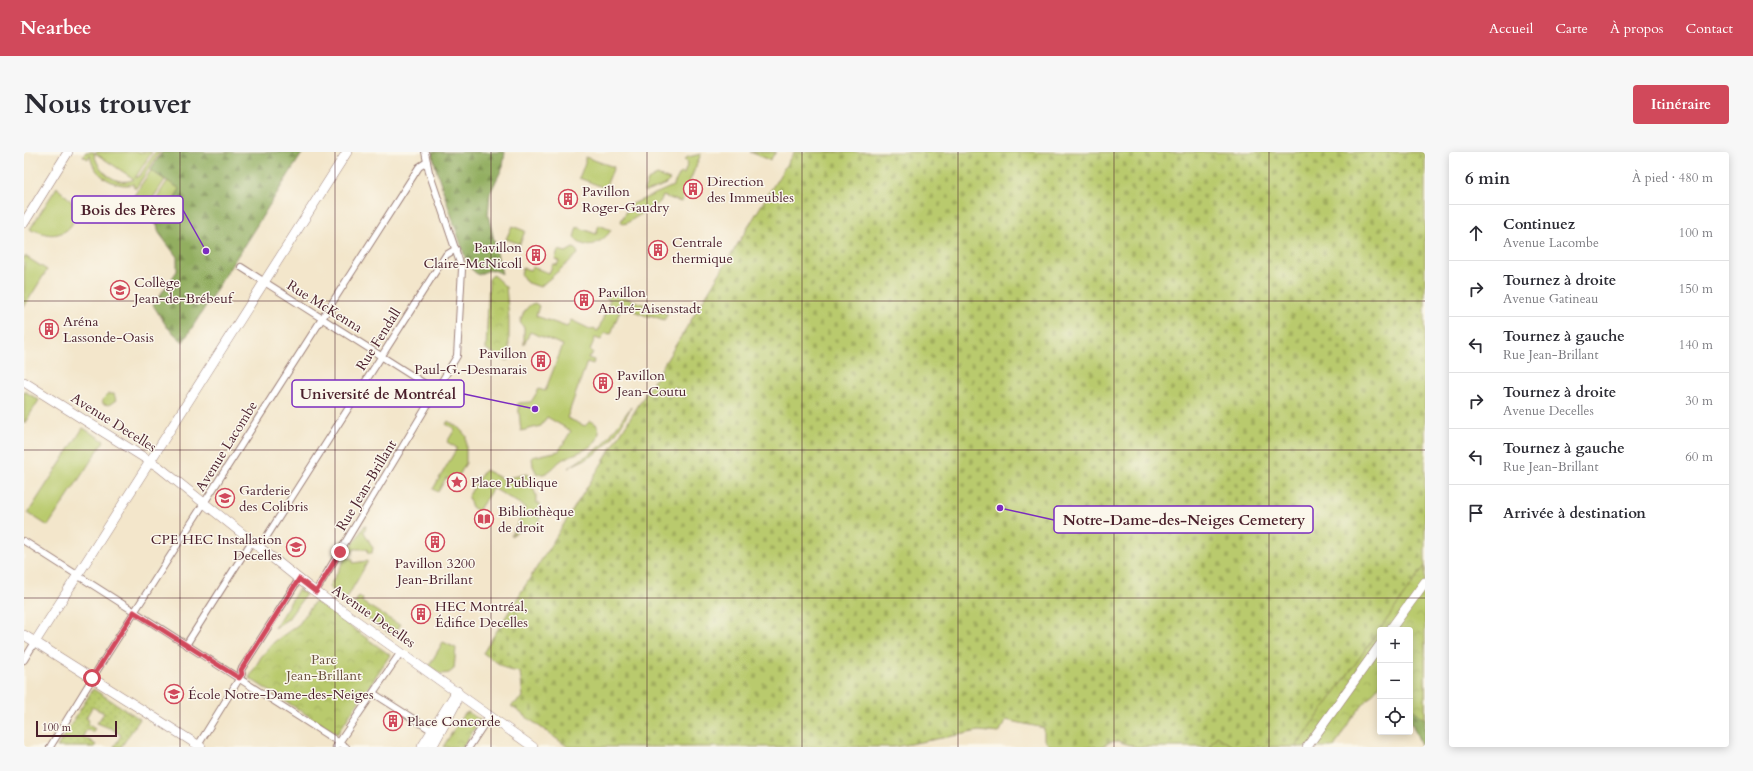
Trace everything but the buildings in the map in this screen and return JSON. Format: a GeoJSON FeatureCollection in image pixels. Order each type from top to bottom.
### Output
{"type":"FeatureCollection","features":[{"type":"Feature","properties":{"kind":"street"},"geometry":{"type":"LineString","coordinates":[[24,223],[68,152]]}},
{"type":"Feature","properties":{"kind":"street"},"geometry":{"type":"LineString","coordinates":[[24,660],[347,152]]}},
{"type":"Feature","properties":{"kind":"street","name":"Rue Jean-Brillant"},"geometry":{"type":"LineString","coordinates":[[316,592],[454,362],[458,350],[462,273],[456,249],[425,152]]}},
{"type":"Feature","properties":{"kind":"street","name":"Avenue Lacombe"},"geometry":{"type":"LineString","coordinates":[[50,747],[92,678],[419,167],[427,162]]}},
{"type":"Feature","properties":{"kind":"street","name":"Rue Fendall"},"geometry":{"type":"LineString","coordinates":[[260,547],[446,255],[456,249]]}},
{"type":"Feature","properties":{"kind":"street","name":"Rue McKenna"},"geometry":{"type":"LineString","coordinates":[[241,268],[436,391]]}},
{"type":"Feature","properties":{"kind":"street","name":"Avenue Decelles"},"geometry":{"type":"LineString","coordinates":[[24,382],[150,462],[252,540],[316,592],[457,691],[533,747]]}},
{"type":"Feature","properties":{"kind":"street"},"geometry":{"type":"LineString","coordinates":[[186,645],[252,540]]}},
{"type":"Feature","properties":{"kind":"street"},"geometry":{"type":"LineString","coordinates":[[24,541],[239,678],[338,745],[346,747]]}},
{"type":"Feature","properties":{"kind":"street"},"geometry":{"type":"LineString","coordinates":[[24,635],[199,746],[242,674],[241,670],[299,579]]}},
{"type":"Feature","properties":{"kind":"street"},"geometry":{"type":"LineString","coordinates":[[1392,627],[1425,582]]}},
{"type":"Feature","properties":{"kind":"street"},"geometry":{"type":"LineString","coordinates":[[1307,747],[1377,649]]}},
{"type":"Feature","properties":{"kind":"street"},"geometry":{"type":"LineString","coordinates":[[338,745],[401,652]]}},
{"type":"Feature","properties":{"kind":"street"},"geometry":{"type":"LineString","coordinates":[[422,747],[435,733],[457,691]]}},
{"type":"Feature","properties":{"kind":"street"},"geometry":{"type":"LineString","coordinates":[[373,693],[435,733]]}},
{"type":"Feature","properties":{"kind":"street"},"geometry":{"type":"LineString","coordinates":[[469,747],[490,715]]}},
{"type":"Feature","properties":{"kind":"street"},"geometry":{"type":"LineString","coordinates":[[432,747],[435,733]]}},
{"type":"Feature","properties":{"kind":"green space"},"geometry":{"type":"Polygon","coordinates":[[[86,152],[94,152],[99,165],[108,176],[121,181],[127,181],[134,179],[95,153],[152,152],[135,178],[140,175],[155,152],[160,152],[136,188],[133,186],[134,184],[120,184],[106,179],[95,169],[90,155],[88,159],[83,156],[86,152]]]}},
{"type":"Feature","properties":{"kind":"green space"},"geometry":{"type":"Polygon","coordinates":[[[162,152],[303,152],[183,342],[167,327],[153,305],[177,271],[177,257],[159,233],[157,225],[180,189],[150,170],[162,152]]]}},
{"type":"Feature","properties":{"kind":"green space"},"geometry":{"type":"Polygon","coordinates":[[[432,152],[505,152],[503,167],[490,193],[488,215],[502,274],[490,270],[478,275],[468,266],[437,172],[432,152]]]}},
{"type":"Feature","properties":{"kind":"green space"},"geometry":{"type":"Polygon","coordinates":[[[750,152],[776,152],[770,160],[750,152]]]}},
{"type":"Feature","properties":{"kind":"green space"},"geometry":{"type":"Polygon","coordinates":[[[794,152],[1425,152],[1425,572],[1382,627],[1377,627],[1377,634],[1298,747],[1233,747],[1217,736],[1209,747],[1136,747],[1117,741],[1110,742],[1101,747],[1058,747],[1049,745],[1044,740],[1044,728],[1006,720],[999,733],[979,731],[894,747],[568,747],[511,706],[523,697],[520,672],[508,670],[483,653],[658,374],[794,152]]]}},
{"type":"Feature","properties":{"kind":"green space"},"geometry":{"type":"Polygon","coordinates":[[[701,154],[681,202],[663,196],[660,202],[623,224],[621,221],[630,205],[673,186],[680,173],[684,174],[688,162],[684,160],[688,157],[701,154]]]}},
{"type":"Feature","properties":{"kind":"green space"},"geometry":{"type":"Polygon","coordinates":[[[585,157],[614,167],[605,188],[579,178],[585,163],[585,157]]]}},
{"type":"Feature","properties":{"kind":"green space"},"geometry":{"type":"Polygon","coordinates":[[[151,170],[165,180],[141,216],[127,206],[151,170]]]}},
{"type":"Feature","properties":{"kind":"green space"},"geometry":{"type":"Polygon","coordinates":[[[657,175],[670,180],[665,185],[645,192],[644,191],[648,180],[657,175]]]}},
{"type":"Feature","properties":{"kind":"green space"},"geometry":{"type":"Polygon","coordinates":[[[168,180],[181,189],[157,225],[144,217],[168,180]]]}},
{"type":"Feature","properties":{"kind":"green space"},"geometry":{"type":"Polygon","coordinates":[[[57,187],[68,197],[73,205],[74,214],[70,227],[58,234],[51,235],[36,230],[33,231],[30,229],[57,187]]]}},
{"type":"Feature","properties":{"kind":"green space"},"geometry":{"type":"Polygon","coordinates":[[[599,225],[611,230],[599,242],[588,245],[583,244],[578,242],[574,237],[577,227],[596,234],[599,225]]]}},
{"type":"Feature","properties":{"kind":"green space"},"geometry":{"type":"Polygon","coordinates":[[[512,226],[525,231],[520,244],[506,239],[512,226]]]}},
{"type":"Feature","properties":{"kind":"green space"},"geometry":{"type":"Polygon","coordinates":[[[573,248],[576,249],[578,254],[540,287],[526,282],[521,274],[523,268],[530,270],[532,267],[549,273],[553,264],[557,265],[559,261],[555,259],[558,250],[566,252],[573,248]]]}},
{"type":"Feature","properties":{"kind":"green space"},"geometry":{"type":"Polygon","coordinates":[[[25,256],[47,270],[24,307],[24,258],[25,256]]]}},
{"type":"Feature","properties":{"kind":"green space"},"geometry":{"type":"Polygon","coordinates":[[[493,275],[506,287],[509,318],[509,360],[505,360],[486,349],[489,279],[493,275]]]}},
{"type":"Feature","properties":{"kind":"green space"},"geometry":{"type":"Polygon","coordinates":[[[609,291],[668,314],[664,320],[650,315],[649,317],[634,311],[635,309],[622,305],[611,334],[605,333],[601,340],[595,338],[590,350],[593,352],[588,358],[594,360],[593,364],[587,362],[567,418],[585,426],[590,421],[596,424],[599,430],[598,437],[590,447],[559,462],[547,473],[537,474],[533,466],[532,457],[559,451],[571,431],[547,417],[541,426],[521,431],[518,403],[531,402],[539,389],[545,391],[563,345],[530,332],[524,345],[524,328],[520,322],[522,316],[530,305],[535,303],[539,306],[536,316],[567,327],[571,320],[592,330],[598,331],[610,300],[606,298],[609,291]]]}},
{"type":"Feature","properties":{"kind":"green space"},"geometry":{"type":"Polygon","coordinates":[[[24,391],[39,400],[24,424],[24,391]]]}},
{"type":"Feature","properties":{"kind":"green space"},"geometry":{"type":"Polygon","coordinates":[[[108,394],[114,394],[116,400],[109,405],[103,404],[102,400],[108,394]]]}},
{"type":"Feature","properties":{"kind":"green space"},"geometry":{"type":"Polygon","coordinates":[[[631,407],[620,427],[605,446],[593,455],[568,468],[603,445],[631,407]]]}},
{"type":"Feature","properties":{"kind":"green space"},"geometry":{"type":"Polygon","coordinates":[[[448,421],[459,428],[466,436],[466,463],[457,479],[446,478],[438,492],[433,489],[457,448],[447,442],[455,429],[446,424],[448,421]]]}},
{"type":"Feature","properties":{"kind":"green space"},"geometry":{"type":"Polygon","coordinates":[[[83,428],[104,441],[48,526],[28,513],[83,428]]]}},
{"type":"Feature","properties":{"kind":"green space"},"geometry":{"type":"Polygon","coordinates":[[[485,470],[503,479],[527,474],[536,495],[536,503],[540,503],[540,520],[537,526],[522,529],[511,536],[525,507],[493,488],[478,511],[472,507],[468,497],[485,470]]]}},
{"type":"Feature","properties":{"kind":"green space"},"geometry":{"type":"Polygon","coordinates":[[[365,525],[366,527],[364,532],[373,548],[372,553],[368,553],[367,549],[354,549],[352,553],[348,552],[365,525]]]}},
{"type":"Feature","properties":{"kind":"green space"},"geometry":{"type":"Polygon","coordinates":[[[346,557],[353,559],[353,563],[367,561],[367,563],[347,598],[343,600],[329,587],[346,557]]]}},
{"type":"Feature","properties":{"kind":"green space"},"geometry":{"type":"Polygon","coordinates":[[[1425,566],[1425,719],[1413,709],[1413,627],[1382,627],[1425,566]]]}},
{"type":"Feature","properties":{"kind":"green space"},"geometry":{"type":"Polygon","coordinates":[[[298,590],[306,594],[288,619],[274,628],[298,590]]]}},
{"type":"Feature","properties":{"kind":"green space"},"geometry":{"type":"Polygon","coordinates":[[[359,596],[363,599],[362,602],[396,623],[401,624],[393,636],[352,608],[359,596]]]}},
{"type":"Feature","properties":{"kind":"green space","name":"Parc Jean-Brillant"},"geometry":{"type":"Polygon","coordinates":[[[315,601],[390,655],[337,734],[249,678],[261,657],[274,642],[299,624],[315,601]]]}},
{"type":"Feature","properties":{"kind":"green space"},"geometry":{"type":"Polygon","coordinates":[[[1377,633],[1377,689],[1351,719],[1334,747],[1296,747],[1377,633]]]}},
{"type":"Feature","properties":{"kind":"green space"},"geometry":{"type":"Polygon","coordinates":[[[443,642],[456,648],[454,669],[449,673],[441,674],[429,666],[443,642]]]}},
{"type":"Feature","properties":{"kind":"green space"},"geometry":{"type":"Polygon","coordinates":[[[1425,644],[1425,747],[1422,747],[1413,726],[1413,653],[1425,644]]]}},
{"type":"Feature","properties":{"kind":"green space"},"geometry":{"type":"Polygon","coordinates":[[[93,689],[140,719],[121,747],[114,747],[121,735],[112,729],[97,723],[104,713],[92,707],[86,718],[89,720],[87,724],[95,729],[92,732],[87,729],[83,736],[96,745],[94,747],[57,747],[93,689]]]}},
{"type":"Feature","properties":{"kind":"green space"},"geometry":{"type":"Polygon","coordinates":[[[468,712],[480,720],[463,747],[443,747],[463,715],[468,712]]]}},
{"type":"Feature","properties":{"kind":"green space"},"geometry":{"type":"Polygon","coordinates":[[[1217,736],[1233,747],[1209,747],[1217,736]]]}},
{"type":"Feature","properties":{"kind":"place","name":"Direction des Immeubles"},"geometry":{"type":"Point","coordinates":[693,189]}},
{"type":"Feature","properties":{"kind":"place","name":"Pavillon Roger-Gaudry"},"geometry":{"type":"Point","coordinates":[568,199]}},
{"type":"Feature","properties":{"kind":"place","name":"Centrale thermique"},"geometry":{"type":"Point","coordinates":[658,250]}},
{"type":"Feature","properties":{"kind":"place","name":"Bois des Pères"},"geometry":{"type":"Point","coordinates":[206,251]}},
{"type":"Feature","properties":{"kind":"place","name":"Pavillon Claire-McNicoll"},"geometry":{"type":"Point","coordinates":[536,255]}},
{"type":"Feature","properties":{"kind":"place","name":"Collège Jean-de-Brébeuf"},"geometry":{"type":"Point","coordinates":[120,290]}},
{"type":"Feature","properties":{"kind":"place","name":"Pavillon André-Aisenstadt"},"geometry":{"type":"Point","coordinates":[584,300]}},
{"type":"Feature","properties":{"kind":"place","name":"Aréna Lassonde-Oasis"},"geometry":{"type":"Point","coordinates":[49,329]}},
{"type":"Feature","properties":{"kind":"place","name":"Pavillon Paul-G.-Desmarais"},"geometry":{"type":"Point","coordinates":[541,361]}},
{"type":"Feature","properties":{"kind":"place","name":"Pavillon Jean-Coutu"},"geometry":{"type":"Point","coordinates":[603,383]}},
{"type":"Feature","properties":{"kind":"place","name":"Université de Montréal"},"geometry":{"type":"Point","coordinates":[535,409]}},
{"type":"Feature","properties":{"kind":"place","name":"Place Publique"},"geometry":{"type":"Point","coordinates":[457,482]}},
{"type":"Feature","properties":{"kind":"place","name":"Garderie des Colibris"},"geometry":{"type":"Point","coordinates":[225,498]}},
{"type":"Feature","properties":{"kind":"place","name":"Notre-Dame-des-Neiges Cemetery"},"geometry":{"type":"Point","coordinates":[1000,508]}},
{"type":"Feature","properties":{"kind":"place","name":"Bibliothèque de droit"},"geometry":{"type":"Point","coordinates":[484,519]}},
{"type":"Feature","properties":{"kind":"place","name":"Pavillon 3200 Jean-Brillant"},"geometry":{"type":"Point","coordinates":[435,542]}},
{"type":"Feature","properties":{"kind":"place","name":"CPE HEC Installation Decelles"},"geometry":{"type":"Point","coordinates":[296,547]}},
{"type":"Feature","properties":{"kind":"place","name":"HEC Montréal, Édifice Decelles"},"geometry":{"type":"Point","coordinates":[421,614]}},
{"type":"Feature","properties":{"kind":"place","name":"École Notre-Dame-des-Neiges"},"geometry":{"type":"Point","coordinates":[174,694]}},
{"type":"Feature","properties":{"kind":"place","name":"Place Concorde"},"geometry":{"type":"Point","coordinates":[393,721]}},
{"type":"Feature","properties":{"kind":"route"},"geometry":{"type":"LineString","coordinates":[[92,678],[134,612],[239,678],[242,674],[241,670],[299,579],[316,592],[340,552]]}}]}
